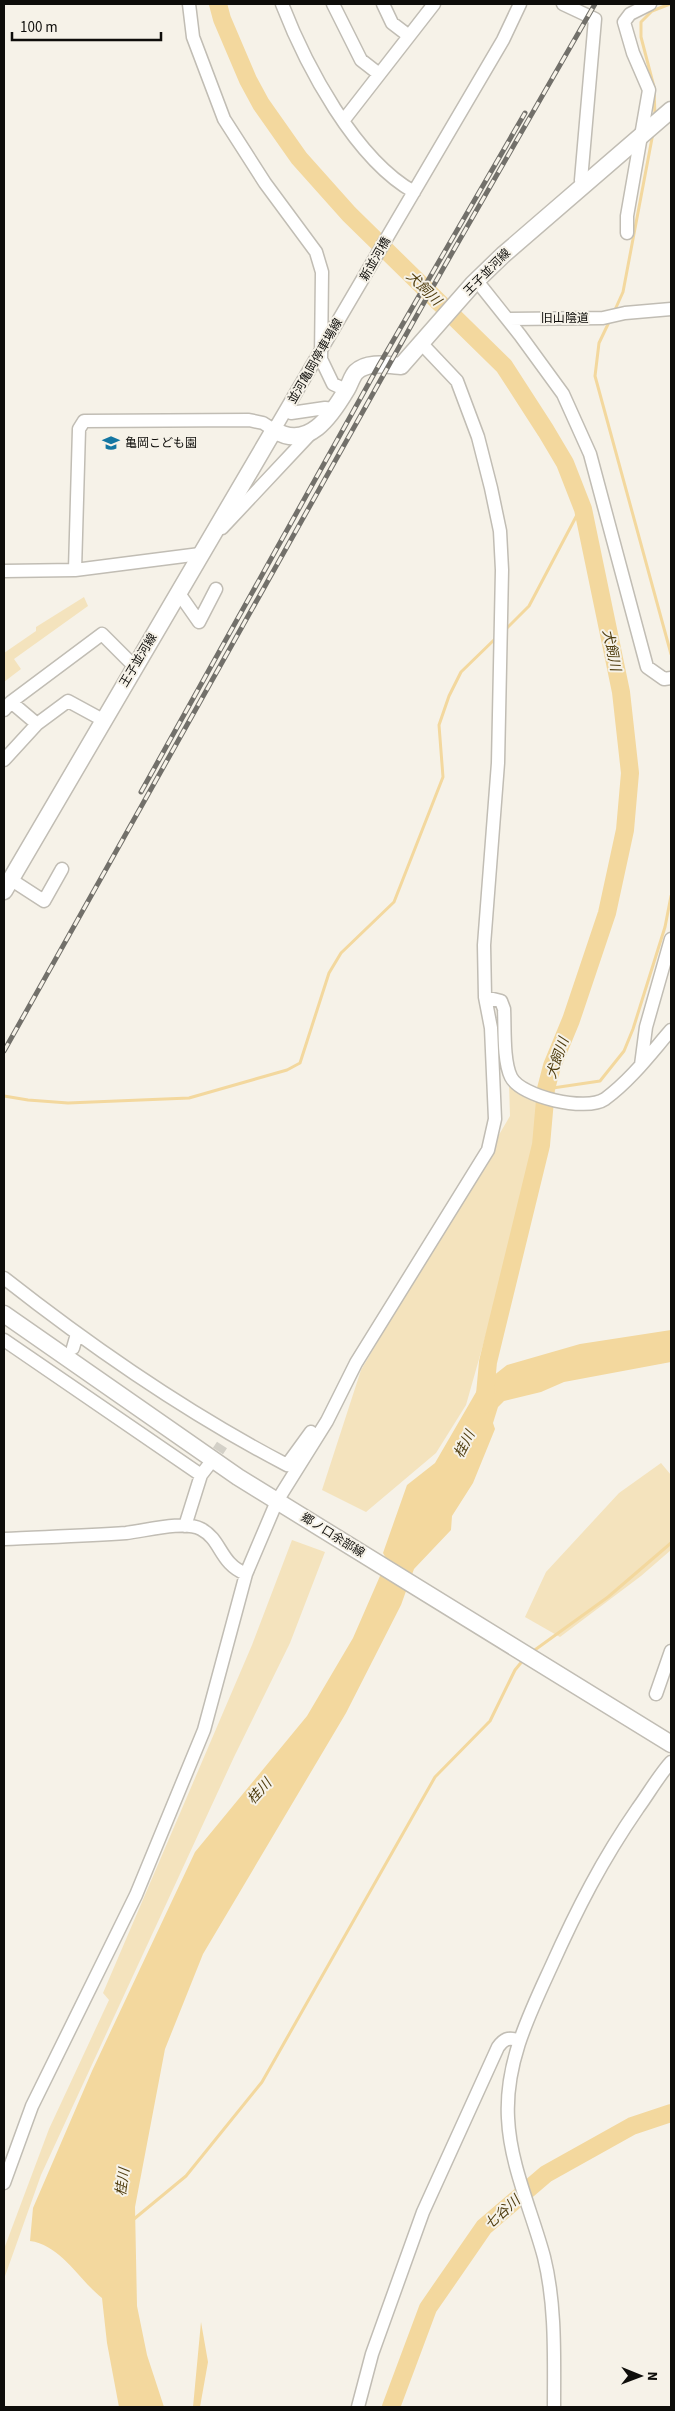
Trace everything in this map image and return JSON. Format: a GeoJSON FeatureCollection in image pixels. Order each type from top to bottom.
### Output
{"type":"FeatureCollection","features":[{"type":"Feature","properties":{"kind":"main road","name":"王子並河線"},"geometry":{"type":"LineString","coordinates":[[314,430],[334,409],[356,372],[366,367],[379,365],[401,366],[475,282],[666,115]]}},
{"type":"Feature","properties":{"kind":"main road","name":"王子並河線"},"geometry":{"type":"LineString","coordinates":[[7,885],[102,720],[274,430]]}},
{"type":"Feature","properties":{"kind":"main road"},"geometry":{"type":"LineString","coordinates":[[274,430],[292,438],[302,437],[314,430]]}},
{"type":"Feature","properties":{"kind":"main road","name":"郷ノ口余部線"},"geometry":{"type":"LineString","coordinates":[[4,1314],[238,1477],[671,1744]]}},
{"type":"Feature","properties":{"kind":"street"},"geometry":{"type":"LineString","coordinates":[[189,4],[194,37],[224,119],[265,183],[316,252],[322,272],[321,359],[333,384],[346,390]]}},
{"type":"Feature","properties":{"kind":"street"},"geometry":{"type":"LineString","coordinates":[[282,4],[303,53],[323,91],[343,120],[399,184],[414,192],[503,40],[520,4]]}},
{"type":"Feature","properties":{"kind":"street"},"geometry":{"type":"LineString","coordinates":[[332,4],[361,60],[379,74]]}},
{"type":"Feature","properties":{"kind":"street"},"geometry":{"type":"LineString","coordinates":[[383,4],[392,23],[409,36]]}},
{"type":"Feature","properties":{"kind":"street"},"geometry":{"type":"LineString","coordinates":[[343,120],[434,4]]}},
{"type":"Feature","properties":{"kind":"street"},"geometry":{"type":"LineString","coordinates":[[627,233],[627,216],[649,90],[633,53],[624,22],[630,14],[650,4]]}},
{"type":"Feature","properties":{"kind":"street"},"geometry":{"type":"LineString","coordinates":[[570,5],[594,19],[581,180],[583,186]]}},
{"type":"Feature","properties":{"kind":"street","name":"新並河橋"},"geometry":{"type":"LineString","coordinates":[[355,292],[414,192]]}},
{"type":"Feature","properties":{"kind":"street"},"geometry":{"type":"LineString","coordinates":[[475,282],[509,319],[563,394],[590,454],[605,504],[647,667],[664,679],[671,678]]}},
{"type":"Feature","properties":{"kind":"street","name":"並河亀岡停車場線"},"geometry":{"type":"LineString","coordinates":[[274,430],[355,292]]}},
{"type":"Feature","properties":{"kind":"street","name":"旧山陰道"},"geometry":{"type":"LineString","coordinates":[[509,319],[603,318],[625,313],[671,309]]}},
{"type":"Feature","properties":{"kind":"street"},"geometry":{"type":"LineString","coordinates":[[4,2183],[32,2106],[136,1895],[204,1730],[246,1574],[277,1501],[327,1421],[356,1363],[488,1150],[494,1110],[491,1028],[485,998],[484,945],[498,763],[502,570],[500,532],[478,437],[457,381],[424,340]]}},
{"type":"Feature","properties":{"kind":"street"},"geometry":{"type":"LineString","coordinates":[[291,413],[325,408],[334,409]]}},
{"type":"Feature","properties":{"kind":"street"},"geometry":{"type":"LineString","coordinates":[[74,570],[79,429],[84,421],[249,420],[274,430]]}},
{"type":"Feature","properties":{"kind":"street"},"geometry":{"type":"LineString","coordinates":[[4,571],[74,570],[204,549],[314,430]]}},
{"type":"Feature","properties":{"kind":"street"},"geometry":{"type":"LineString","coordinates":[[178,592],[199,622],[216,590]]}},
{"type":"Feature","properties":{"kind":"street"},"geometry":{"type":"LineString","coordinates":[[37,724],[8,706],[102,634],[134,666]]}},
{"type":"Feature","properties":{"kind":"street"},"geometry":{"type":"LineString","coordinates":[[4,760],[37,724],[68,701],[102,720]]}},
{"type":"Feature","properties":{"kind":"street"},"geometry":{"type":"LineString","coordinates":[[7,885],[44,900],[62,869]]}},
{"type":"Feature","properties":{"kind":"street"},"geometry":{"type":"LineString","coordinates":[[641,1066],[646,1027],[671,939]]}},
{"type":"Feature","properties":{"kind":"street"},"geometry":{"type":"LineString","coordinates":[[485,998],[501,1001],[504,1009],[508,1069],[518,1086],[564,1103],[586,1104],[604,1100],[641,1066],[671,1030]]}},
{"type":"Feature","properties":{"kind":"street"},"geometry":{"type":"LineString","coordinates":[[4,1278],[77,1334],[226,1440],[287,1465],[315,1426],[327,1421]]}},
{"type":"Feature","properties":{"kind":"street"},"geometry":{"type":"LineString","coordinates":[[73,1348],[77,1334]]}},
{"type":"Feature","properties":{"kind":"street"},"geometry":{"type":"LineString","coordinates":[[4,1340],[204,1471],[185,1526]]}},
{"type":"Feature","properties":{"kind":"street"},"geometry":{"type":"LineString","coordinates":[[67,1383],[69,1369]]}},
{"type":"Feature","properties":{"kind":"street"},"geometry":{"type":"LineString","coordinates":[[4,1539],[128,1533],[185,1526],[202,1529],[211,1537],[226,1561],[235,1570],[246,1574]]}},
{"type":"Feature","properties":{"kind":"street"},"geometry":{"type":"LineString","coordinates":[[656,1694],[671,1651]]}},
{"type":"Feature","properties":{"kind":"street"},"geometry":{"type":"LineString","coordinates":[[554,2407],[554,2345],[549,2290],[544,2257],[535,2233],[534,2223],[510,2141],[508,2090],[518,2040],[579,1905],[611,1848],[671,1762]]}},
{"type":"Feature","properties":{"kind":"street"},"geometry":{"type":"LineString","coordinates":[[358,2407],[372,2354],[423,2212],[498,2047],[504,2040],[511,2038],[518,2040]]}},
{"type":"Feature","properties":{"kind":"shaded area"},"geometry":{"type":"Polygon","coordinates":[[[84,597],[88,606],[14,659],[21,669],[4,682],[4,653],[36,631],[36,627],[84,597]]]}},
{"type":"Feature","properties":{"kind":"shaded area"},"geometry":{"type":"Polygon","coordinates":[[[509,1083],[536,1100],[539,1129],[509,1253],[466,1405],[436,1453],[366,1512],[322,1490],[361,1370],[510,1116],[509,1083]]]}},
{"type":"Feature","properties":{"kind":"shaded area"},"geometry":{"type":"Polygon","coordinates":[[[661,1463],[671,1475],[671,1550],[641,1576],[560,1637],[525,1617],[546,1572],[619,1493],[661,1463]]]}},
{"type":"Feature","properties":{"kind":"shaded area"},"geometry":{"type":"Polygon","coordinates":[[[292,1540],[325,1552],[290,1643],[234,1757],[41,2175],[4,2279],[4,2249],[49,2129],[109,2000],[103,1993],[252,1645],[292,1540]]]}},
{"type":"Feature","properties":{"kind":"water","name":"桂川"},"geometry":{"type":"Polygon","coordinates":[[[671,1330],[671,1362],[564,1382],[541,1392],[504,1401],[498,1407],[493,1423],[495,1429],[473,1483],[452,1516],[451,1530],[414,1569],[401,1605],[346,1713],[203,1954],[165,2049],[135,2207],[137,2306],[147,2355],[164,2407],[119,2407],[107,2343],[102,2298],[60,2256],[41,2244],[30,2241],[33,2208],[92,2071],[195,1852],[307,1716],[353,1638],[387,1560],[383,1553],[407,1485],[435,1463],[479,1387],[507,1365],[580,1344],[671,1330]]]}},
{"type":"Feature","properties":{"kind":"water"},"geometry":{"type":"Polygon","coordinates":[[[201,2322],[208,2362],[200,2407],[193,2407],[201,2322]]]}},
{"type":"Feature","properties":{"kind":"waterway","name":"犬飼川"},"geometry":{"type":"LineString","coordinates":[[218,4],[222,19],[248,80],[261,104],[299,158],[349,214],[504,366],[565,463],[583,509],[621,692],[630,773],[625,830],[607,913],[571,1020],[552,1066],[546,1089],[541,1145],[488,1362],[484,1405]]}},
{"type":"Feature","properties":{"kind":"waterway"},"geometry":{"type":"LineString","coordinates":[[655,117],[654,87],[641,37],[641,22],[652,11],[670,4]]}},
{"type":"Feature","properties":{"kind":"waterway"},"geometry":{"type":"LineString","coordinates":[[614,312],[623,292],[653,133]]}},
{"type":"Feature","properties":{"kind":"waterway"},"geometry":{"type":"LineString","coordinates":[[610,320],[599,343],[595,376],[671,654]]}},
{"type":"Feature","properties":{"kind":"waterway"},"geometry":{"type":"LineString","coordinates":[[506,629],[529,606],[578,513],[583,509]]}},
{"type":"Feature","properties":{"kind":"waterway"},"geometry":{"type":"LineString","coordinates":[[4,1096],[68,1103],[189,1098],[287,1070],[300,1063],[329,973],[341,953],[394,902],[443,777],[439,725],[449,696],[461,672],[496,638]]}},
{"type":"Feature","properties":{"kind":"waterway"},"geometry":{"type":"LineString","coordinates":[[546,1089],[600,1081],[624,1051],[633,1029],[665,927],[671,896]]}},
{"type":"Feature","properties":{"kind":"waterway"},"geometry":{"type":"LineString","coordinates":[[532,1652],[608,1597],[671,1543]]}},
{"type":"Feature","properties":{"kind":"waterway"},"geometry":{"type":"LineString","coordinates":[[134,2219],[186,2176],[262,2082],[435,1777],[490,1721],[515,1670],[524,1659]]}},
{"type":"Feature","properties":{"kind":"waterway","name":"七谷川"},"geometry":{"type":"LineString","coordinates":[[391,2407],[428,2308],[484,2227],[546,2174],[632,2126],[671,2113]]}},
{"type":"Feature","properties":{"kind":"tunnel"},"geometry":{"type":"LineString","coordinates":[[208,1466],[222,1445]]}},
{"type":"Feature","properties":{"kind":"railway"},"geometry":{"type":"LineString","coordinates":[[4,1051],[444,267],[595,4]]}},
{"type":"Feature","properties":{"kind":"railway"},"geometry":{"type":"LineString","coordinates":[[141,792],[379,365],[525,113]]}},
{"type":"Feature","properties":{"kind":"place","name":"亀岡こども園"},"geometry":{"type":"Point","coordinates":[111,443]}}]}
